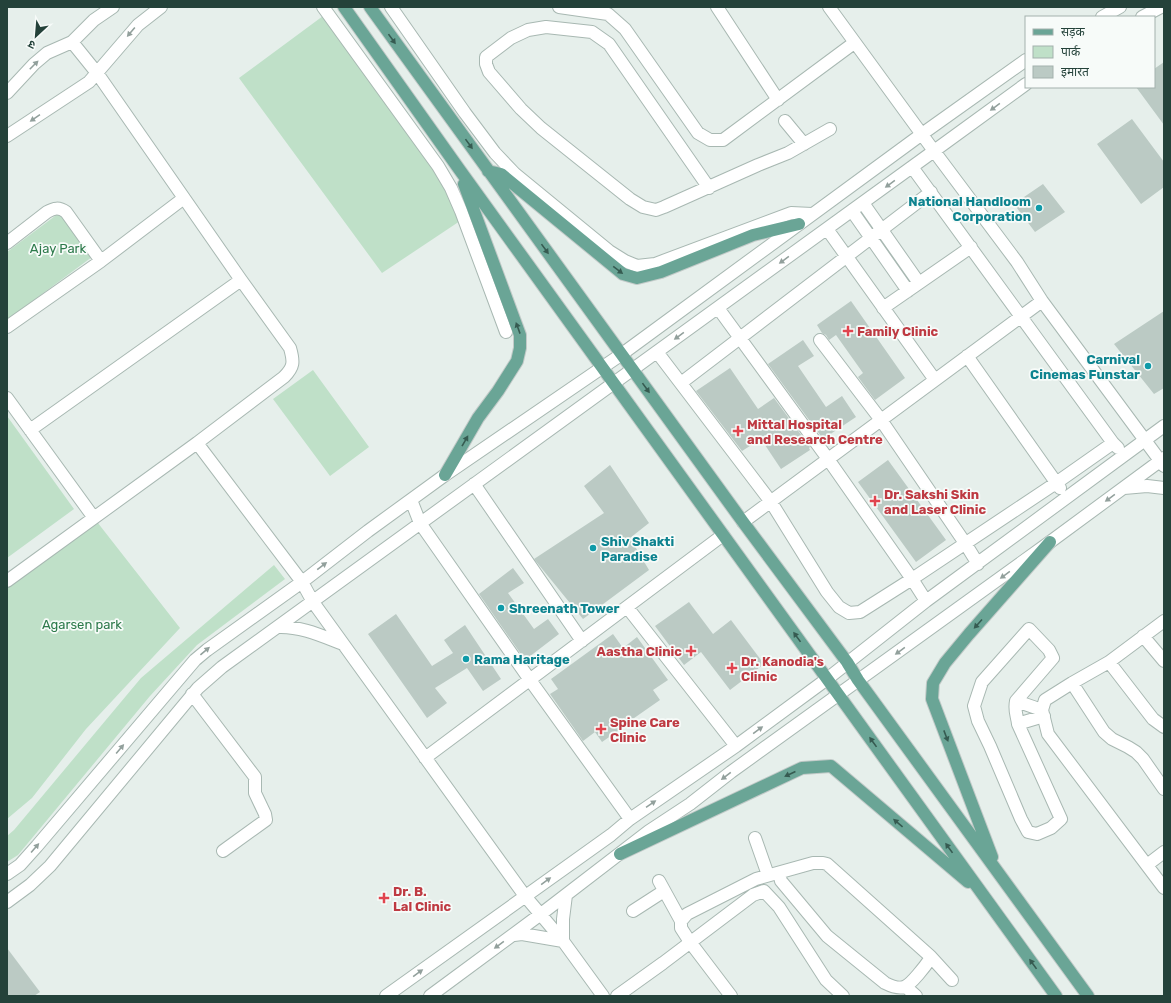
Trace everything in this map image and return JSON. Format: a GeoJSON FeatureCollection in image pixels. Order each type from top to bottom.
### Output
{"type":"FeatureCollection","features":[{"type":"Feature","properties":{"kind":"main road"},"geometry":{"type":"LineString","coordinates":[[344,7],[459,169],[1056,996]]}},
{"type":"Feature","properties":{"kind":"main road"},"geometry":{"type":"LineString","coordinates":[[370,7],[1088,996]]}},
{"type":"Feature","properties":{"kind":"main road"},"geometry":{"type":"LineString","coordinates":[[445,475],[478,418],[510,374],[517,361],[520,348],[520,335],[459,169]]}},
{"type":"Feature","properties":{"kind":"main road"},"geometry":{"type":"LineString","coordinates":[[488,171],[501,174],[623,274],[637,278],[661,272],[754,235],[799,224]]}},
{"type":"Feature","properties":{"kind":"main road"},"geometry":{"type":"LineString","coordinates":[[998,872],[932,699],[933,684],[945,663],[1050,542]]}},
{"type":"Feature","properties":{"kind":"main road"},"geometry":{"type":"LineString","coordinates":[[620,854],[802,768],[831,766],[981,893]]}},
{"type":"Feature","properties":{"kind":"street"},"geometry":{"type":"LineString","coordinates":[[7,93],[34,64],[47,53],[72,42],[94,20],[113,7]]}},
{"type":"Feature","properties":{"kind":"street"},"geometry":{"type":"LineString","coordinates":[[7,136],[89,82],[138,25],[160,7]]}},
{"type":"Feature","properties":{"kind":"street"},"geometry":{"type":"LineString","coordinates":[[323,7],[438,166],[451,188],[506,332]]}},
{"type":"Feature","properties":{"kind":"street"},"geometry":{"type":"LineString","coordinates":[[391,7],[465,113],[495,153],[515,174],[537,193],[609,251],[625,262],[637,266],[655,264],[791,213],[812,214]]}},
{"type":"Feature","properties":{"kind":"street"},"geometry":{"type":"LineString","coordinates":[[559,7],[608,14],[625,28],[698,132],[710,140],[723,140],[854,42]]}},
{"type":"Feature","properties":{"kind":"street"},"geometry":{"type":"LineString","coordinates":[[717,7],[778,100]]}},
{"type":"Feature","properties":{"kind":"street"},"geometry":{"type":"LineString","coordinates":[[430,996],[514,935],[649,831],[690,804],[730,772],[1124,488],[1163,462],[1042,301],[1017,262],[934,152],[829,7]]}},
{"type":"Feature","properties":{"kind":"street"},"geometry":{"type":"LineString","coordinates":[[1104,16],[1120,7]]}},
{"type":"Feature","properties":{"kind":"street"},"geometry":{"type":"LineString","coordinates":[[1144,16],[1161,7]]}},
{"type":"Feature","properties":{"kind":"street"},"geometry":{"type":"LineString","coordinates":[[709,188],[616,53],[609,44],[592,32],[546,27],[528,30],[511,38],[486,57],[486,64],[489,72],[509,96],[541,128],[630,199],[643,207],[656,210],[709,188],[719,182],[788,153],[830,129]]}},
{"type":"Feature","properties":{"kind":"street"},"geometry":{"type":"LineString","coordinates":[[7,581],[197,443],[284,377],[291,370],[292,356],[290,348],[97,73],[72,42]]}},
{"type":"Feature","properties":{"kind":"street"},"geometry":{"type":"LineString","coordinates":[[616,53],[635,42]]}},
{"type":"Feature","properties":{"kind":"street"},"geometry":{"type":"LineString","coordinates":[[7,874],[20,865],[37,846],[195,660],[207,650],[302,582],[445,475],[622,354],[812,214],[1025,61]]}},
{"type":"Feature","properties":{"kind":"street"},"geometry":{"type":"LineString","coordinates":[[7,902],[30,885],[50,866],[192,694],[222,667],[1025,85]]}},
{"type":"Feature","properties":{"kind":"street"},"geometry":{"type":"LineString","coordinates":[[785,121],[804,144]]}},
{"type":"Feature","properties":{"kind":"street"},"geometry":{"type":"LineString","coordinates":[[912,167],[972,247],[1113,443],[1124,454]]}},
{"type":"Feature","properties":{"kind":"street"},"geometry":{"type":"LineString","coordinates":[[680,383],[931,192]]}},
{"type":"Feature","properties":{"kind":"street"},"geometry":{"type":"LineString","coordinates":[[7,327],[101,261],[184,198]]}},
{"type":"Feature","properties":{"kind":"street"},"geometry":{"type":"LineString","coordinates":[[863,203],[919,283]]}},
{"type":"Feature","properties":{"kind":"street"},"geometry":{"type":"LineString","coordinates":[[7,242],[47,212],[58,208],[66,212],[101,261]]}},
{"type":"Feature","properties":{"kind":"street"},"geometry":{"type":"LineString","coordinates":[[852,211],[908,291]]}},
{"type":"Feature","properties":{"kind":"street"},"geometry":{"type":"LineString","coordinates":[[827,229],[934,380]]}},
{"type":"Feature","properties":{"kind":"street"},"geometry":{"type":"LineString","coordinates":[[883,308],[972,247]]}},
{"type":"Feature","properties":{"kind":"street"},"geometry":{"type":"LineString","coordinates":[[30,430],[241,280]]}},
{"type":"Feature","properties":{"kind":"street"},"geometry":{"type":"LineString","coordinates":[[743,522],[1042,301]]}},
{"type":"Feature","properties":{"kind":"street"},"geometry":{"type":"LineString","coordinates":[[718,308],[828,459],[926,601]]}},
{"type":"Feature","properties":{"kind":"street"},"geometry":{"type":"LineString","coordinates":[[820,340],[881,420],[978,564]]}},
{"type":"Feature","properties":{"kind":"street"},"geometry":{"type":"LineString","coordinates":[[657,352],[770,502],[827,592],[839,607],[849,613],[860,612],[912,579],[1113,443]]}},
{"type":"Feature","properties":{"kind":"street"},"geometry":{"type":"LineString","coordinates":[[967,356],[1067,497]]}},
{"type":"Feature","properties":{"kind":"street"},"geometry":{"type":"LineString","coordinates":[[7,398],[94,518]]}},
{"type":"Feature","properties":{"kind":"street"},"geometry":{"type":"LineString","coordinates":[[386,996],[611,835],[630,819],[736,746],[827,679],[926,601],[1164,426]]}},
{"type":"Feature","properties":{"kind":"street"},"geometry":{"type":"LineString","coordinates":[[197,443],[302,582],[313,602],[525,896],[563,941],[603,996]]}},
{"type":"Feature","properties":{"kind":"street"},"geometry":{"type":"LineString","coordinates":[[474,484],[582,641]]}},
{"type":"Feature","properties":{"kind":"street"},"geometry":{"type":"LineString","coordinates":[[1124,488],[1146,486],[1164,488]]}},
{"type":"Feature","properties":{"kind":"street"},"geometry":{"type":"LineString","coordinates":[[411,500],[420,523],[630,819]]}},
{"type":"Feature","properties":{"kind":"street"},"geometry":{"type":"LineString","coordinates":[[425,758],[723,534]]}},
{"type":"Feature","properties":{"kind":"street"},"geometry":{"type":"LineString","coordinates":[[627,607],[736,746]]}},
{"type":"Feature","properties":{"kind":"street"},"geometry":{"type":"LineString","coordinates":[[1164,621],[1109,662],[1045,700],[1043,713],[1048,734],[1164,888]]}},
{"type":"Feature","properties":{"kind":"street"},"geometry":{"type":"LineString","coordinates":[[278,627],[288,626],[308,631],[343,644]]}},
{"type":"Feature","properties":{"kind":"street"},"geometry":{"type":"LineString","coordinates":[[1029,629],[1049,650],[1053,658],[1016,701],[1014,709],[1018,724],[1061,819],[1051,828],[1037,834],[1028,832],[1021,819],[978,721],[974,706],[982,682],[1029,629]]}},
{"type":"Feature","properties":{"kind":"street"},"geometry":{"type":"LineString","coordinates":[[1143,636],[1164,661]]}},
{"type":"Feature","properties":{"kind":"street"},"geometry":{"type":"LineString","coordinates":[[1109,662],[1153,719],[1164,727]]}},
{"type":"Feature","properties":{"kind":"street"},"geometry":{"type":"LineString","coordinates":[[1072,683],[1104,732],[1112,739],[1128,747],[1144,759],[1164,789]]}},
{"type":"Feature","properties":{"kind":"street"},"geometry":{"type":"LineString","coordinates":[[192,694],[255,777],[255,793],[265,814],[266,820],[223,851]]}},
{"type":"Feature","properties":{"kind":"street"},"geometry":{"type":"LineString","coordinates":[[1016,701],[1043,713]]}},
{"type":"Feature","properties":{"kind":"street"},"geometry":{"type":"LineString","coordinates":[[1018,724],[1043,713]]}},
{"type":"Feature","properties":{"kind":"street"},"geometry":{"type":"LineString","coordinates":[[756,838],[774,874],[827,936],[885,983],[898,990],[916,996]]}},
{"type":"Feature","properties":{"kind":"street"},"geometry":{"type":"LineString","coordinates":[[1147,865],[1164,852]]}},
{"type":"Feature","properties":{"kind":"street"},"geometry":{"type":"LineString","coordinates":[[681,921],[687,914],[756,879],[813,864],[827,864],[931,957],[952,980]]}},
{"type":"Feature","properties":{"kind":"street"},"geometry":{"type":"LineString","coordinates":[[633,911],[661,886],[681,921],[681,928],[731,996]]}},
{"type":"Feature","properties":{"kind":"street"},"geometry":{"type":"LineString","coordinates":[[616,996],[753,895],[764,891],[779,907],[826,980],[843,996]]}},
{"type":"Feature","properties":{"kind":"street"},"geometry":{"type":"LineString","coordinates":[[563,941],[563,919],[566,894]]}},
{"type":"Feature","properties":{"kind":"street"},"geometry":{"type":"LineString","coordinates":[[514,935],[522,934],[563,941]]}},
{"type":"Feature","properties":{"kind":"street"},"geometry":{"type":"LineString","coordinates":[[898,990],[922,971],[931,957]]}},
{"type":"Feature","properties":{"kind":"green space"},"geometry":{"type":"Polygon","coordinates":[[[323,16],[445,182],[460,221],[382,273],[239,78],[323,16]]]}},
{"type":"Feature","properties":{"kind":"green space","name":"Ajay Park"},"geometry":{"type":"Polygon","coordinates":[[[63,210],[96,254],[7,320],[7,252],[63,210]]]}},
{"type":"Feature","properties":{"kind":"green space"},"geometry":{"type":"Polygon","coordinates":[[[313,370],[369,447],[330,476],[273,399],[313,370]]]}},
{"type":"Feature","properties":{"kind":"green space"},"geometry":{"type":"Polygon","coordinates":[[[7,416],[74,509],[7,558],[7,416]]]}},
{"type":"Feature","properties":{"kind":"green space","name":"Agarsen park"},"geometry":{"type":"Polygon","coordinates":[[[94,518],[180,628],[86,729],[32,798],[7,819],[7,584],[94,518]]]}},
{"type":"Feature","properties":{"kind":"green space"},"geometry":{"type":"Polygon","coordinates":[[[274,565],[285,579],[197,645],[150,696],[18,855],[7,862],[7,836],[14,830],[141,678],[274,565]]]}},
{"type":"Feature","properties":{"kind":"building"},"geometry":{"type":"Polygon","coordinates":[[[1164,62],[1164,125],[1137,88],[1155,88],[1155,68],[1164,62]]]}},
{"type":"Feature","properties":{"kind":"building"},"geometry":{"type":"Polygon","coordinates":[[[1132,119],[1164,162],[1164,187],[1141,204],[1097,144],[1132,119]]]}},
{"type":"Feature","properties":{"kind":"building","name":"National Handloom Corporation"},"geometry":{"type":"Polygon","coordinates":[[[1043,184],[1065,212],[1035,232],[1014,204],[1043,184]]]}},
{"type":"Feature","properties":{"kind":"building"},"geometry":{"type":"Polygon","coordinates":[[[851,301],[905,378],[875,400],[858,377],[863,373],[836,335],[829,340],[817,325],[851,301]]]}},
{"type":"Feature","properties":{"kind":"building","name":"Carnival Cinemas Funstar"},"geometry":{"type":"Polygon","coordinates":[[[1164,311],[1164,388],[1154,394],[1114,344],[1164,311]]]}},
{"type":"Feature","properties":{"kind":"building"},"geometry":{"type":"Polygon","coordinates":[[[803,340],[814,356],[798,366],[826,407],[842,396],[856,417],[823,439],[768,364],[803,340]]]}},
{"type":"Feature","properties":{"kind":"building"},"geometry":{"type":"Polygon","coordinates":[[[730,368],[758,409],[774,398],[810,447],[810,450],[781,469],[761,439],[742,451],[696,391],[730,368]]]}},
{"type":"Feature","properties":{"kind":"building"},"geometry":{"type":"Polygon","coordinates":[[[888,460],[946,540],[916,562],[858,482],[888,460]]]}},
{"type":"Feature","properties":{"kind":"building","name":"Shiv Shakti Paradise"},"geometry":{"type":"Polygon","coordinates":[[[610,465],[649,523],[630,538],[649,570],[583,619],[534,559],[604,513],[584,486],[610,465]]]}},
{"type":"Feature","properties":{"kind":"building","name":"Shreenath Tower"},"geometry":{"type":"Polygon","coordinates":[[[513,568],[524,583],[508,593],[534,629],[548,619],[559,634],[525,660],[479,594],[513,568]]]}},
{"type":"Feature","properties":{"kind":"building"},"geometry":{"type":"Polygon","coordinates":[[[689,602],[713,634],[731,620],[764,664],[730,690],[701,652],[684,665],[655,626],[689,602]]]}},
{"type":"Feature","properties":{"kind":"building","name":"Rama Haritage"},"geometry":{"type":"Polygon","coordinates":[[[396,614],[432,666],[453,653],[444,640],[465,625],[501,679],[483,691],[467,668],[435,688],[447,703],[427,718],[368,634],[396,614]]]}},
{"type":"Feature","properties":{"kind":"building"},"geometry":{"type":"Polygon","coordinates":[[[613,634],[623,648],[637,637],[668,680],[653,690],[660,700],[627,723],[628,724],[602,742],[595,732],[583,741],[550,694],[558,689],[551,679],[613,634]]]}},
{"type":"Feature","properties":{"kind":"building"},"geometry":{"type":"Polygon","coordinates":[[[7,948],[40,992],[34,996],[7,996],[7,948]]]}},
{"type":"Feature","properties":{"kind":"place","name":"National Handloom Corporation"},"geometry":{"type":"Point","coordinates":[1039,208]}},
{"type":"Feature","properties":{"kind":"place","name":"Family Clinic"},"geometry":{"type":"Point","coordinates":[848,331]}},
{"type":"Feature","properties":{"kind":"place","name":"Carnival Cinemas Funstar"},"geometry":{"type":"Point","coordinates":[1148,366]}},
{"type":"Feature","properties":{"kind":"place","name":"Mittal Hospital and Research Centre"},"geometry":{"type":"Point","coordinates":[738,431]}},
{"type":"Feature","properties":{"kind":"place","name":"Dr. Sakshi Skin and Laser Clinic"},"geometry":{"type":"Point","coordinates":[875,501]}},
{"type":"Feature","properties":{"kind":"place","name":"Shiv Shakti Paradise"},"geometry":{"type":"Point","coordinates":[593,548]}},
{"type":"Feature","properties":{"kind":"place","name":"Shreenath Tower"},"geometry":{"type":"Point","coordinates":[501,608]}},
{"type":"Feature","properties":{"kind":"place","name":"Aastha Clinic"},"geometry":{"type":"Point","coordinates":[691,651]}},
{"type":"Feature","properties":{"kind":"place","name":"Rama Haritage"},"geometry":{"type":"Point","coordinates":[466,659]}},
{"type":"Feature","properties":{"kind":"place","name":"Dr. Kanodia's Clinic"},"geometry":{"type":"Point","coordinates":[732,668]}},
{"type":"Feature","properties":{"kind":"place","name":"Spine Care Clinic"},"geometry":{"type":"Point","coordinates":[601,729]}},
{"type":"Feature","properties":{"kind":"place","name":"Dr. B. Lal Clinic"},"geometry":{"type":"Point","coordinates":[384,898]}}]}
